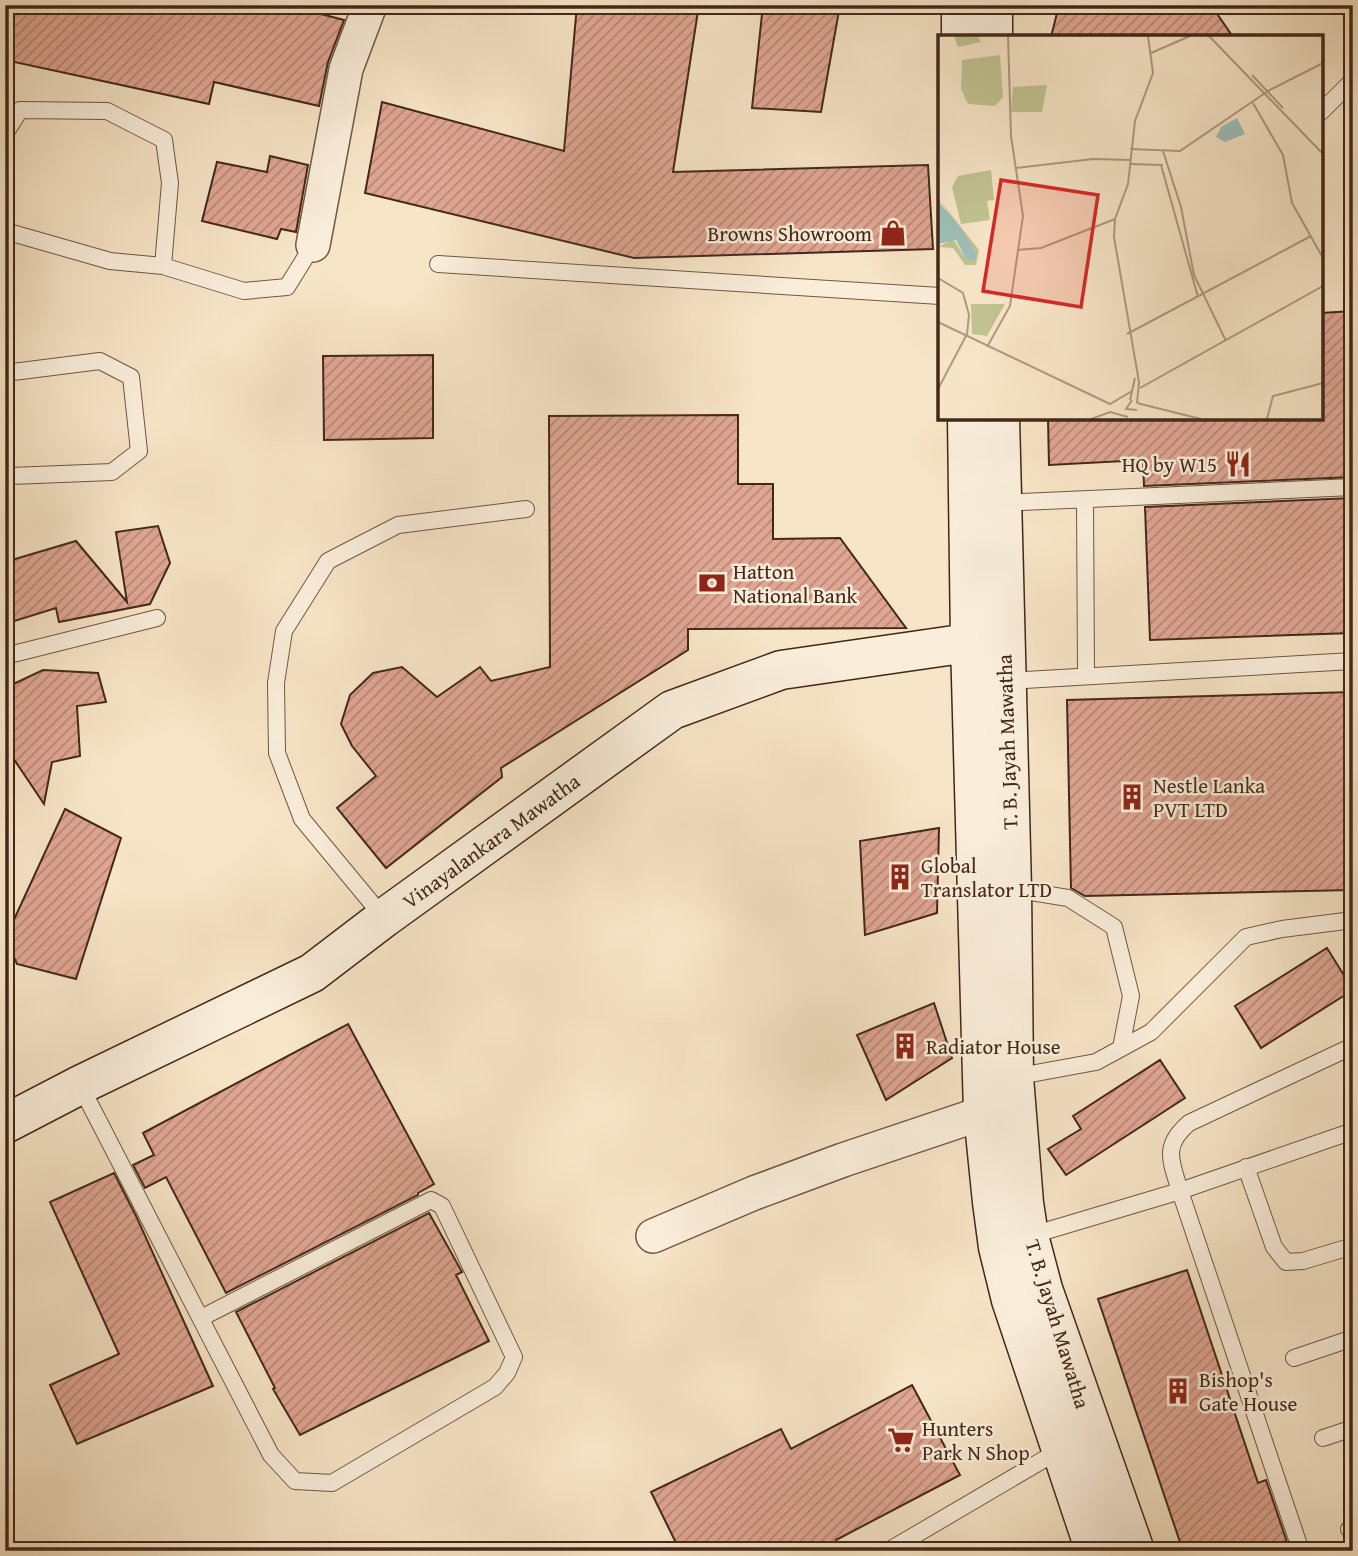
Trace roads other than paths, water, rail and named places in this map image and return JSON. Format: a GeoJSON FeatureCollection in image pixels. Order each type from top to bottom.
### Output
{"type":"FeatureCollection","features":[{"type":"Feature","properties":{"kind":"main road"},"geometry":{"type":"LineString","coordinates":[[961,5],[961,35]]}},
{"type":"Feature","properties":{"kind":"main road"},"geometry":{"type":"LineString","coordinates":[[993,5],[993,35]]}},
{"type":"Feature","properties":{"kind":"main road","name":"T. B. Jayah Mawatha"},"geometry":{"type":"LineString","coordinates":[[967,420],[987,640],[983,1113],[999,1247],[1011,1300],[1095,1551]]}},
{"type":"Feature","properties":{"kind":"main road","name":"T. B. Jayah Mawatha"},"geometry":{"type":"LineString","coordinates":[[1000,420],[1002,503],[987,640],[1005,681],[1012,889],[1014,1077],[1024,1203],[1043,1289],[1135,1551]]}},
{"type":"Feature","properties":{"kind":"main road","name":"Vinayalankara Mawatha"},"geometry":{"type":"LineString","coordinates":[[5,1124],[312,973],[672,710],[781,670],[987,640]]}},
{"type":"Feature","properties":{"kind":"street"},"geometry":{"type":"LineString","coordinates":[[313,245],[346,69],[369,7]]}},
{"type":"Feature","properties":{"kind":"street"},"geometry":{"type":"LineString","coordinates":[[653,1236],[792,1179],[983,1113]]}},
{"type":"Feature","properties":{"kind":"lane"},"geometry":{"type":"LineString","coordinates":[[1351,5],[1353,16]]}},
{"type":"Feature","properties":{"kind":"lane"},"geometry":{"type":"LineString","coordinates":[[1323,109],[1353,80]]}},
{"type":"Feature","properties":{"kind":"lane"},"geometry":{"type":"LineString","coordinates":[[5,134],[20,110],[107,111],[164,141],[170,183],[163,266]]}},
{"type":"Feature","properties":{"kind":"lane"},"geometry":{"type":"LineString","coordinates":[[5,231],[110,261],[163,266],[243,291],[287,287],[313,245]]}},
{"type":"Feature","properties":{"kind":"lane"},"geometry":{"type":"LineString","coordinates":[[439,264],[938,296]]}},
{"type":"Feature","properties":{"kind":"lane"},"geometry":{"type":"LineString","coordinates":[[5,373],[100,361],[131,377],[139,451],[112,472],[11,476],[5,471]]}},
{"type":"Feature","properties":{"kind":"lane"},"geometry":{"type":"LineString","coordinates":[[1002,503],[1353,486]]}},
{"type":"Feature","properties":{"kind":"lane"},"geometry":{"type":"LineString","coordinates":[[1085,500],[1086,675]]}},
{"type":"Feature","properties":{"kind":"lane"},"geometry":{"type":"LineString","coordinates":[[384,918],[302,819],[278,753],[276,683],[284,631],[328,561],[398,525],[526,509]]}},
{"type":"Feature","properties":{"kind":"lane"},"geometry":{"type":"LineString","coordinates":[[5,656],[157,618]]}},
{"type":"Feature","properties":{"kind":"lane"},"geometry":{"type":"LineString","coordinates":[[1005,681],[1353,661]]}},
{"type":"Feature","properties":{"kind":"lane"},"geometry":{"type":"LineString","coordinates":[[1012,889],[1068,898],[1114,927],[1131,996],[1121,1048]]}},
{"type":"Feature","properties":{"kind":"lane"},"geometry":{"type":"LineString","coordinates":[[1014,1077],[1096,1062],[1151,1032],[1246,937],[1282,929],[1353,920]]}},
{"type":"Feature","properties":{"kind":"lane"},"geometry":{"type":"LineString","coordinates":[[1301,1551],[1180,1191],[1170,1157],[1171,1145],[1178,1133],[1189,1123],[1353,1045]]}},
{"type":"Feature","properties":{"kind":"lane"},"geometry":{"type":"LineString","coordinates":[[80,1085],[271,1455],[295,1481],[332,1483],[495,1387],[507,1373],[513,1357],[442,1206],[431,1200],[201,1318]]}},
{"type":"Feature","properties":{"kind":"lane"},"geometry":{"type":"LineString","coordinates":[[1030,1236],[1180,1191],[1353,1131]]}},
{"type":"Feature","properties":{"kind":"lane"},"geometry":{"type":"LineString","coordinates":[[1246,1167],[1274,1247],[1286,1262],[1303,1261],[1353,1246]]}},
{"type":"Feature","properties":{"kind":"lane"},"geometry":{"type":"LineString","coordinates":[[1294,1357],[1353,1338]]}},
{"type":"Feature","properties":{"kind":"lane"},"geometry":{"type":"LineString","coordinates":[[1323,1438],[1353,1428]]}},
{"type":"Feature","properties":{"kind":"lane"},"geometry":{"type":"LineString","coordinates":[[888,1551],[1060,1450]]}},
{"type":"Feature","properties":{"kind":"place","name":"Browns Showroom"},"geometry":{"type":"Point","coordinates":[893,233]}},
{"type":"Feature","properties":{"kind":"place","name":"HQ by W15"},"geometry":{"type":"Point","coordinates":[1238,464]}},
{"type":"Feature","properties":{"kind":"place","name":"Hatton National Bank"},"geometry":{"type":"Point","coordinates":[712,583]}},
{"type":"Feature","properties":{"kind":"place","name":"Nestle Lanka PVT LTD"},"geometry":{"type":"Point","coordinates":[1132,797]}},
{"type":"Feature","properties":{"kind":"place","name":"Global Translator LTD"},"geometry":{"type":"Point","coordinates":[900,877]}},
{"type":"Feature","properties":{"kind":"place","name":"Radiator House"},"geometry":{"type":"Point","coordinates":[905,1046]}},
{"type":"Feature","properties":{"kind":"place","name":"Bishop's Gate House"},"geometry":{"type":"Point","coordinates":[1178,1391]}},
{"type":"Feature","properties":{"kind":"place","name":"Hunters Park N Shop"},"geometry":{"type":"Point","coordinates":[901,1440]}}]}
